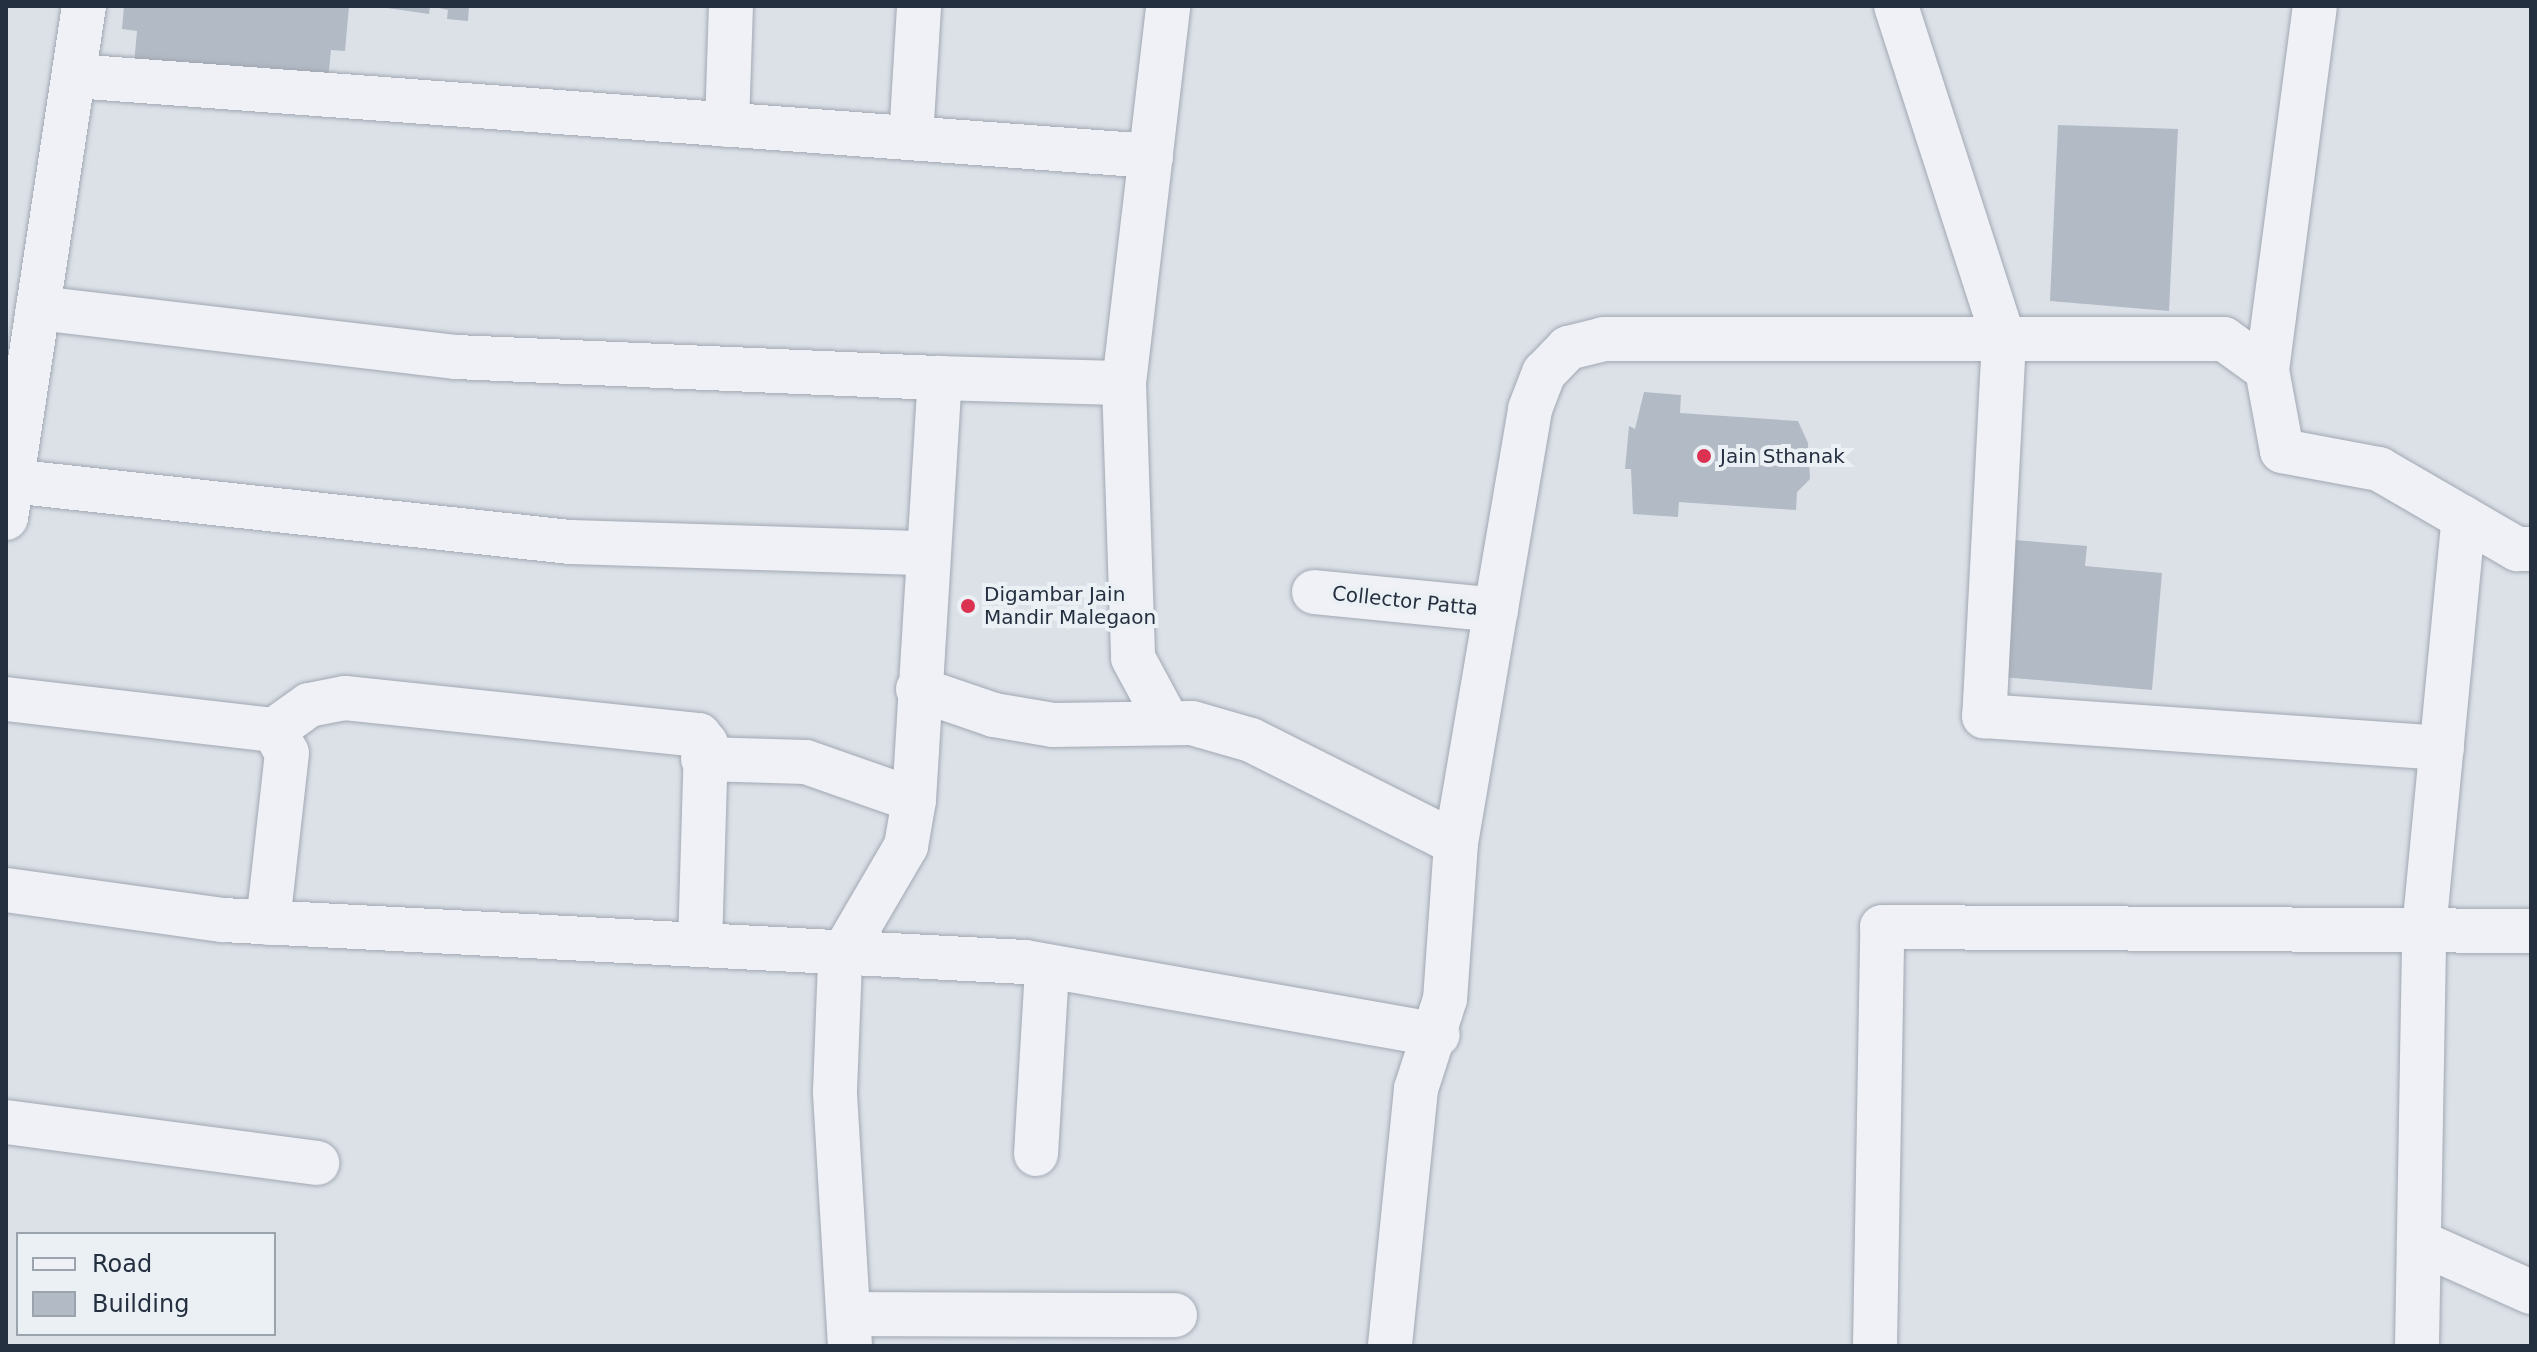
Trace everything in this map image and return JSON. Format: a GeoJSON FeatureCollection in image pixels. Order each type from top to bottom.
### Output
{"type":"FeatureCollection","features":[{"type":"Feature","properties":{"kind":"street"},"geometry":{"type":"LineString","coordinates":[[84,6],[38,308],[16,392],[9,499],[570,542],[927,553]]}},
{"type":"Feature","properties":{"kind":"street"},"geometry":{"type":"LineString","coordinates":[[727,125],[731,6]]}},
{"type":"Feature","properties":{"kind":"street"},"geometry":{"type":"LineString","coordinates":[[911,138],[919,6]]}},
{"type":"Feature","properties":{"kind":"street"},"geometry":{"type":"LineString","coordinates":[[1168,6],[1124,383],[1133,658],[1168,723]]}},
{"type":"Feature","properties":{"kind":"street"},"geometry":{"type":"LineString","coordinates":[[1896,6],[2004,340],[1984,716],[2442,748]]}},
{"type":"Feature","properties":{"kind":"street"},"geometry":{"type":"LineString","coordinates":[[2315,6],[2267,370],[2282,451],[2379,469],[2517,549],[2531,549]]}},
{"type":"Feature","properties":{"kind":"street"},"geometry":{"type":"LineString","coordinates":[[74,76],[1151,156]]}},
{"type":"Feature","properties":{"kind":"street"},"geometry":{"type":"LineString","coordinates":[[38,308],[456,357],[1124,383]]}},
{"type":"Feature","properties":{"kind":"street"},"geometry":{"type":"LineString","coordinates":[[1390,1346],[1416,1089],[1438,1035],[1456,843],[1530,409],[1544,373],[1568,348],[1603,339],[2224,339],[2267,370]]}},
{"type":"Feature","properties":{"kind":"street"},"geometry":{"type":"LineString","coordinates":[[940,378],[918,689],[914,800],[906,846],[844,953],[835,1091],[849,1330],[1175,1315]]}},
{"type":"Feature","properties":{"kind":"street"},"geometry":{"type":"LineString","coordinates":[[2417,1346],[2424,930],[2464,518]]}},
{"type":"Feature","properties":{"kind":"street","name":"Collector Patta"},"geometry":{"type":"LineString","coordinates":[[1314,592],[1496,610]]}},
{"type":"Feature","properties":{"kind":"street"},"geometry":{"type":"LineString","coordinates":[[918,689],[994,715],[1053,725],[1168,723],[1251,740],[1456,843]]}},
{"type":"Feature","properties":{"kind":"street"},"geometry":{"type":"LineString","coordinates":[[6,699],[274,730],[309,705],[345,698],[686,731],[706,744],[703,759],[700,945]]}},
{"type":"Feature","properties":{"kind":"street"},"geometry":{"type":"LineString","coordinates":[[268,923],[287,753],[274,730]]}},
{"type":"Feature","properties":{"kind":"street"},"geometry":{"type":"LineString","coordinates":[[703,759],[806,762],[914,800]]}},
{"type":"Feature","properties":{"kind":"street"},"geometry":{"type":"LineString","coordinates":[[6,890],[268,923],[844,953],[1047,967],[1438,1035]]}},
{"type":"Feature","properties":{"kind":"street"},"geometry":{"type":"LineString","coordinates":[[1875,1346],[1882,927],[2531,931]]}},
{"type":"Feature","properties":{"kind":"street"},"geometry":{"type":"LineString","coordinates":[[1036,1154],[1047,967]]}},
{"type":"Feature","properties":{"kind":"street"},"geometry":{"type":"LineString","coordinates":[[6,1122],[317,1163]]}},
{"type":"Feature","properties":{"kind":"street"},"geometry":{"type":"LineString","coordinates":[[2419,1242],[2531,1292]]}},
{"type":"Feature","properties":{"kind":"building"},"geometry":{"type":"Polygon","coordinates":[[[124,6],[349,6],[345,51],[331,50],[328,81],[134,64],[137,31],[122,29],[124,6]]]}},
{"type":"Feature","properties":{"kind":"building"},"geometry":{"type":"Polygon","coordinates":[[[373,6],[430,6],[429,14],[373,6]]]}},
{"type":"Feature","properties":{"kind":"building"},"geometry":{"type":"Polygon","coordinates":[[[430,6],[469,6],[468,21],[447,19],[448,10],[430,6]]]}},
{"type":"Feature","properties":{"kind":"building"},"geometry":{"type":"Polygon","coordinates":[[[2058,125],[2178,129],[2169,311],[2050,301],[2058,125]]]}},
{"type":"Feature","properties":{"kind":"building"},"geometry":{"type":"Polygon","coordinates":[[[1644,392],[1681,395],[1680,413],[1798,421],[1808,443],[1810,479],[1797,492],[1796,510],[1679,502],[1678,517],[1633,514],[1631,469],[1625,469],[1629,426],[1635,429],[1644,392]]]}},
{"type":"Feature","properties":{"kind":"building"},"geometry":{"type":"Polygon","coordinates":[[[2015,540],[2087,546],[2085,566],[2162,573],[2152,690],[2002,677],[2015,540]]]}},
{"type":"Feature","properties":{"kind":"place","name":"Jain Sthanak"},"geometry":{"type":"Point","coordinates":[1704,456]}},
{"type":"Feature","properties":{"kind":"place","name":"Digambar Jain Mandir Malegaon"},"geometry":{"type":"Point","coordinates":[968,606]}}]}
